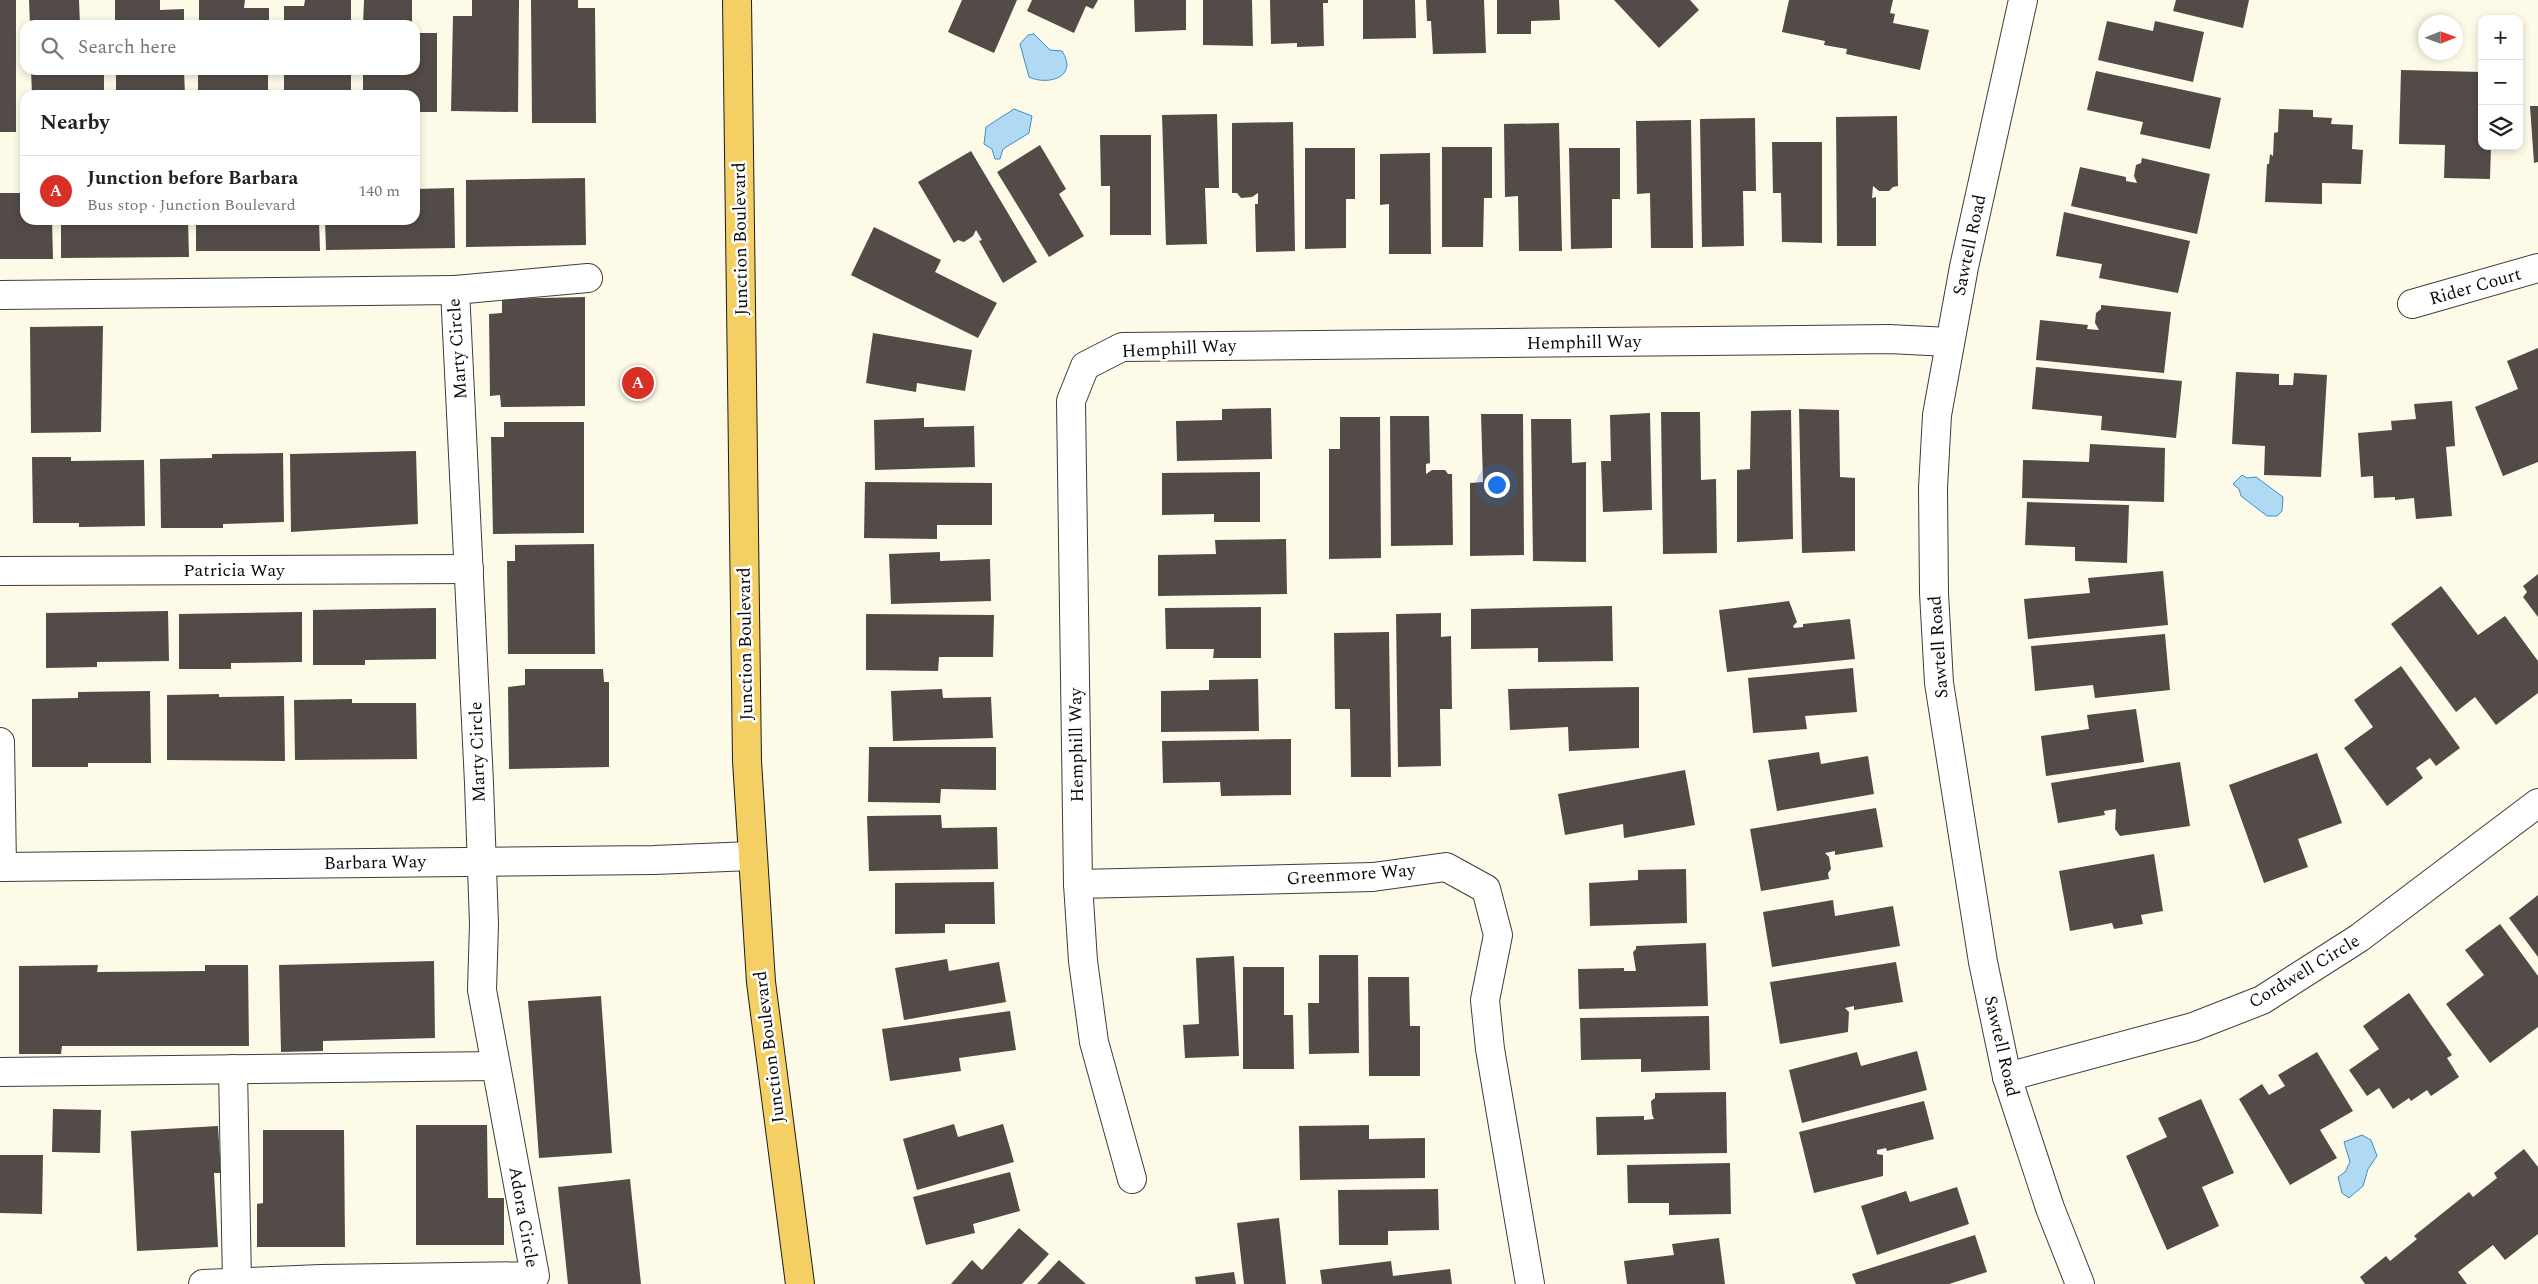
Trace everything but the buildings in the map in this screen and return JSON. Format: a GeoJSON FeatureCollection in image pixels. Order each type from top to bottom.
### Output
{"type":"FeatureCollection","features":[{"type":"Feature","properties":{"kind":"main road","name":"Junction Boulevard"},"geometry":{"type":"LineString","coordinates":[[737,0],[746,761],[760,982],[800,1284]]}},
{"type":"Feature","properties":{"kind":"street","name":"Sawtell Road"},"geometry":{"type":"LineString","coordinates":[[2023,0],[1949,342],[1937,415],[1932,488],[1934,593],[1939,683],[1983,962],[2007,1077],[2050,1208],[2080,1284]]}},
{"type":"Feature","properties":{"kind":"street","name":"Rider Court"},"geometry":{"type":"LineString","coordinates":[[2412,304],[2538,268]]}},
{"type":"Feature","properties":{"kind":"street"},"geometry":{"type":"LineString","coordinates":[[455,290],[588,278]]}},
{"type":"Feature","properties":{"kind":"street","name":"Marty Circle"},"geometry":{"type":"LineString","coordinates":[[0,295],[455,290],[469,570],[480,860]]}},
{"type":"Feature","properties":{"kind":"street","name":"Hemphill Way"},"geometry":{"type":"LineString","coordinates":[[1132,1179],[1094,1042],[1083,961],[1078,884],[1070,401],[1085,366],[1122,347],[1889,339],[1949,342]]}},
{"type":"Feature","properties":{"kind":"street","name":"Patricia Way"},"geometry":{"type":"LineString","coordinates":[[0,571],[469,570]]}},
{"type":"Feature","properties":{"kind":"street"},"geometry":{"type":"LineString","coordinates":[[0,742],[1,867]]}},
{"type":"Feature","properties":{"kind":"street","name":"Cordwell Circle"},"geometry":{"type":"LineString","coordinates":[[2007,1077],[2193,1027],[2262,1000],[2359,938],[2538,803]]}},
{"type":"Feature","properties":{"kind":"street","name":"Barbara Way"},"geometry":{"type":"LineString","coordinates":[[1,867],[480,860],[654,860],[751,856]]}},
{"type":"Feature","properties":{"kind":"street","name":"Adora Circle"},"geometry":{"type":"LineString","coordinates":[[203,1284],[535,1280],[482,990],[484,924],[480,860]]}},
{"type":"Feature","properties":{"kind":"street","name":"Greenmore Way"},"geometry":{"type":"LineString","coordinates":[[1078,884],[1373,877],[1446,866],[1486,889],[1498,935],[1485,1000],[1490,1049],[1530,1284]]}},
{"type":"Feature","properties":{"kind":"street"},"geometry":{"type":"LineString","coordinates":[[0,1072],[496,1066]]}},
{"type":"Feature","properties":{"kind":"street"},"geometry":{"type":"LineString","coordinates":[[232,1069],[237,1283]]}},
{"type":"Feature","properties":{"kind":"water"},"geometry":{"type":"Polygon","coordinates":[[[1034,34],[1050,50],[1062,51],[1067,67],[1059,77],[1052,80],[1037,80],[1029,77],[1020,44],[1028,35],[1034,34]]]}},
{"type":"Feature","properties":{"kind":"water"},"geometry":{"type":"Polygon","coordinates":[[[1014,109],[1032,116],[1029,133],[1003,149],[1000,159],[995,159],[992,149],[984,144],[986,127],[1014,109]]]}},
{"type":"Feature","properties":{"kind":"water"},"geometry":{"type":"Polygon","coordinates":[[[2242,475],[2247,478],[2256,477],[2283,497],[2282,511],[2277,516],[2267,516],[2241,496],[2239,489],[2233,484],[2242,475]]]}},
{"type":"Feature","properties":{"kind":"water"},"geometry":{"type":"Polygon","coordinates":[[[2362,1135],[2371,1140],[2377,1156],[2368,1169],[2363,1186],[2349,1198],[2342,1193],[2338,1177],[2345,1172],[2350,1162],[2344,1142],[2362,1135]]]}},
{"type":"Feature","properties":{"kind":"place","name":"Junction before Barbara"},"geometry":{"type":"Point","coordinates":[638,383]}}]}
